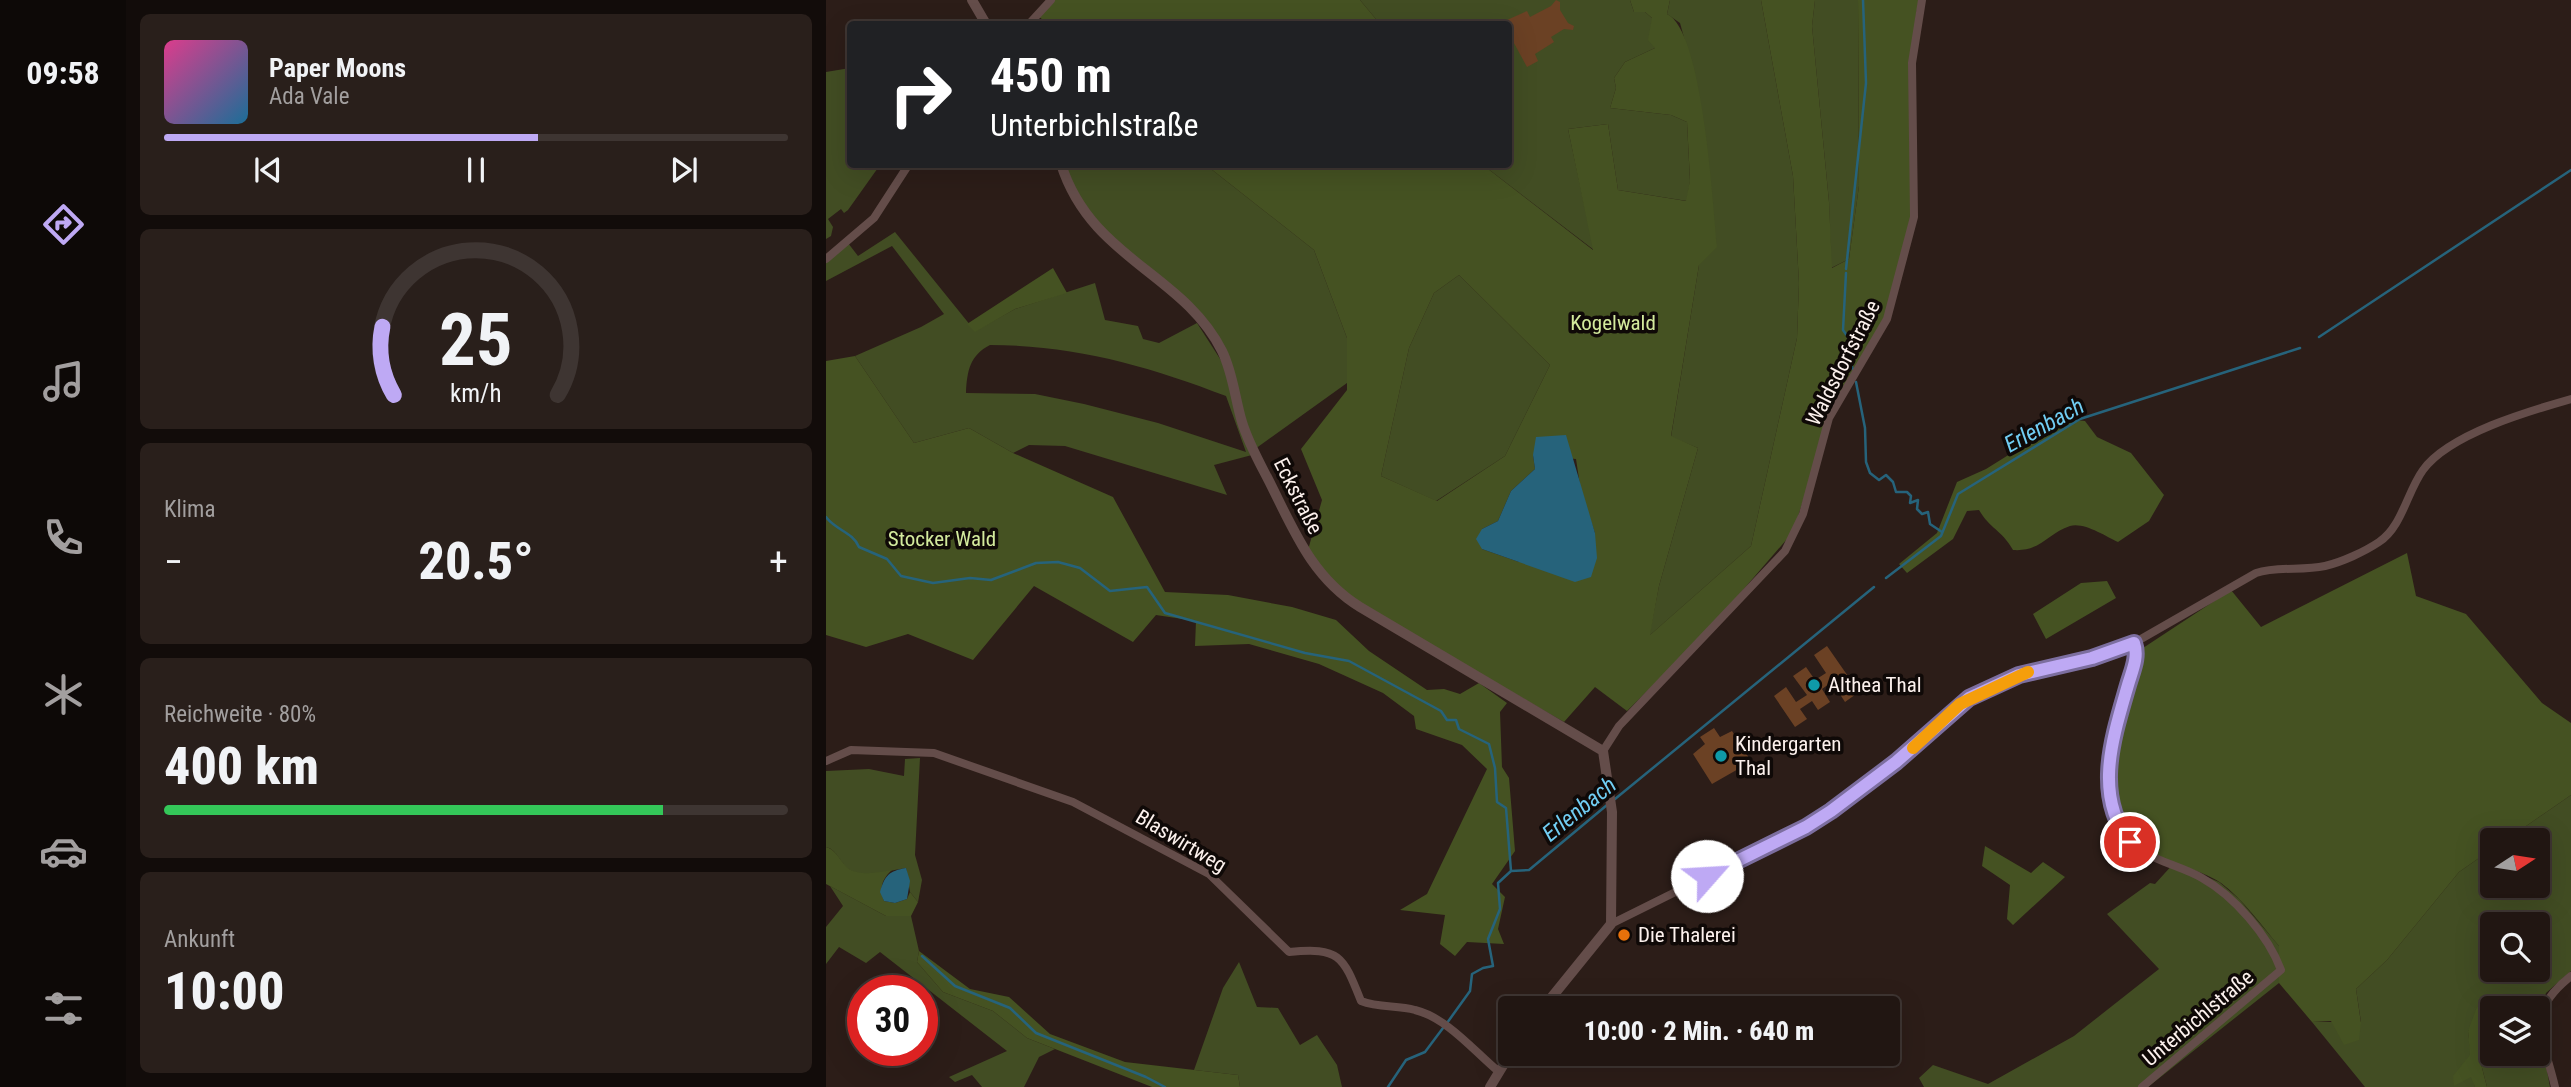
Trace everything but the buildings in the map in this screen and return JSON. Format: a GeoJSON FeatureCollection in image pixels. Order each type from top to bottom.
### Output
{"type":"FeatureCollection","features":[{"type":"Feature","properties":{"kind":"street"},"geometry":{"type":"LineString","coordinates":[[972,0],[984,21]]}},
{"type":"Feature","properties":{"kind":"street"},"geometry":{"type":"LineString","coordinates":[[1031,21],[1051,0]]}},
{"type":"Feature","properties":{"kind":"street","name":"Waldsdorfstraße"},"geometry":{"type":"LineString","coordinates":[[1603,751],[1619,726],[1784,551],[1803,514],[1829,418],[1887,319],[1914,217],[1912,62],[1922,0]]}},
{"type":"Feature","properties":{"kind":"street"},"geometry":{"type":"LineString","coordinates":[[826,259],[874,218],[906,168]]}},
{"type":"Feature","properties":{"kind":"street","name":"Eckstraße"},"geometry":{"type":"LineString","coordinates":[[1062,168],[1069,190],[1105,238],[1169,290],[1210,332],[1227,363],[1251,445],[1306,555],[1326,582],[1360,607],[1603,751]]}},
{"type":"Feature","properties":{"kind":"street"},"geometry":{"type":"LineString","coordinates":[[1553,996],[1611,924],[1806,827],[1896,762],[1969,698],[2019,675],[2092,658],[2134,643],[2243,578],[2266,569],[2326,566],[2378,543],[2390,533],[2422,471],[2435,456],[2451,445],[2524,414],[2571,399]]}},
{"type":"Feature","properties":{"kind":"street","name":"Unterbichlstraße"},"geometry":{"type":"LineString","coordinates":[[2134,643],[2136,657],[2113,736],[2109,764],[2110,791],[2117,822],[2130,842],[2146,855],[2202,878],[2234,902],[2281,970],[2142,1087]]}},
{"type":"Feature","properties":{"kind":"street","name":"Blaswirtweg"},"geometry":{"type":"LineString","coordinates":[[826,761],[851,750],[934,753],[1073,802],[1209,874],[1289,952],[1319,949],[1336,954],[1347,967],[1362,1001],[1377,1007],[1416,1010],[1450,1029],[1498,1071]]}},
{"type":"Feature","properties":{"kind":"street"},"geometry":{"type":"LineString","coordinates":[[1603,751],[1611,802],[1611,924]]}},
{"type":"Feature","properties":{"kind":"street"},"geometry":{"type":"LineString","coordinates":[[2555,1087],[2539,1019],[2544,1001],[2571,976]]}},
{"type":"Feature","properties":{"kind":"street"},"geometry":{"type":"LineString","coordinates":[[1490,1087],[1502,1066]]}},
{"type":"Feature","properties":{"kind":"green space"},"geometry":{"type":"Polygon","coordinates":[[[1051,0],[1360,0],[1378,21],[1045,21],[1039,17],[1051,0]]]}},
{"type":"Feature","properties":{"kind":"green space"},"geometry":{"type":"Polygon","coordinates":[[[1360,0],[1630,0],[1634,12],[1645,12],[1652,18],[1655,48],[1625,62],[1614,78],[1616,88],[1610,108],[1671,115],[1687,122],[1690,181],[1687,201],[1618,190],[1608,124],[1568,129],[1594,250],[1487,168],[1512,168],[1512,21],[1378,21],[1360,0]]]}},
{"type":"Feature","properties":{"kind":"green space","name":"Kogelwald"},"geometry":{"type":"Polygon","coordinates":[[[1630,0],[1670,0],[1667,14],[1679,27],[1689,51],[1704,121],[1717,247],[1699,265],[1671,436],[1698,448],[1659,586],[1650,635],[1751,546],[1797,338],[1799,283],[1793,176],[1761,0],[1815,0],[1812,26],[1829,202],[1832,268],[1849,259],[1859,186],[1858,0],[1919,0],[1916,14],[1912,215],[1886,318],[1835,401],[1793,532],[1705,634],[1627,711],[1595,687],[1564,722],[1361,605],[1339,588],[1308,550],[1322,500],[1301,449],[1347,390],[1347,338],[1314,250],[1210,168],[1487,168],[1593,250],[1568,129],[1608,124],[1618,190],[1686,201],[1690,180],[1687,122],[1671,115],[1610,108],[1616,88],[1614,78],[1625,62],[1655,48],[1648,40],[1652,18],[1645,12],[1634,12],[1630,0]],[[1459,275],[1434,293],[1409,348],[1381,476],[1437,501],[1505,456],[1550,365],[1459,275]],[[1533,455],[1535,469],[1511,491],[1498,521],[1482,529],[1482,549],[1519,562],[1595,533],[1581,492],[1576,459],[1533,455]]]}},
{"type":"Feature","properties":{"kind":"green space"},"geometry":{"type":"Polygon","coordinates":[[[1670,0],[1761,0],[1793,176],[1799,283],[1797,338],[1751,546],[1649,636],[1659,586],[1698,448],[1671,437],[1699,265],[1688,52],[1680,23],[1667,14],[1670,0]]]}},
{"type":"Feature","properties":{"kind":"green space"},"geometry":{"type":"Polygon","coordinates":[[[1815,0],[1858,0],[1859,186],[1849,259],[1831,268],[1829,202],[1812,26],[1815,0]]]}},
{"type":"Feature","properties":{"kind":"green space"},"geometry":{"type":"Polygon","coordinates":[[[847,68],[847,168],[878,168],[848,210],[844,213],[841,209],[828,219],[833,227],[831,236],[826,239],[826,72],[847,68]]]}},
{"type":"Feature","properties":{"kind":"green space"},"geometry":{"type":"Polygon","coordinates":[[[1064,168],[1210,168],[1314,250],[1347,338],[1347,383],[1255,449],[1214,333],[1123,251],[1072,190],[1064,168]]]}},
{"type":"Feature","properties":{"kind":"green space"},"geometry":{"type":"Polygon","coordinates":[[[895,232],[975,331],[1015,309],[1095,283],[1105,320],[1138,326],[1143,339],[1159,343],[1197,323],[1224,365],[1252,455],[1214,465],[1227,495],[1065,446],[1029,445],[1013,453],[969,428],[914,443],[855,356],[944,314],[892,246],[826,281],[826,261],[848,243],[858,256],[895,232]],[[990,345],[983,349],[971,364],[966,393],[1035,394],[1084,404],[1158,423],[1246,452],[1226,396],[1168,375],[1110,359],[1021,346],[990,345]]]}},
{"type":"Feature","properties":{"kind":"green space"},"geometry":{"type":"Polygon","coordinates":[[[1053,268],[1067,293],[1015,309],[975,332],[967,324],[1053,268]]]}},
{"type":"Feature","properties":{"kind":"green space"},"geometry":{"type":"Polygon","coordinates":[[[1459,275],[1550,365],[1505,456],[1436,501],[1381,476],[1409,348],[1434,293],[1459,275]]]}},
{"type":"Feature","properties":{"kind":"green space","name":"Stocker Wald"},"geometry":{"type":"Polygon","coordinates":[[[855,356],[914,443],[969,428],[1013,453],[1113,497],[1165,592],[1228,595],[1292,607],[1336,620],[1369,651],[1427,690],[1444,689],[1460,694],[1479,683],[1507,703],[1500,712],[1502,767],[1509,778],[1515,851],[1492,884],[1505,897],[1498,929],[1504,944],[1467,942],[1455,956],[1440,944],[1445,915],[1400,910],[1427,894],[1487,769],[1462,745],[1416,729],[1414,716],[1383,693],[1319,664],[1249,644],[1195,646],[1196,621],[1156,615],[1133,642],[1034,586],[973,660],[908,634],[866,647],[826,635],[826,361],[855,356]]]}},
{"type":"Feature","properties":{"kind":"green space"},"geometry":{"type":"Polygon","coordinates":[[[2066,419],[2085,421],[2097,437],[2131,453],[2164,495],[2149,521],[2118,542],[2094,530],[2076,525],[2062,529],[2031,548],[2013,550],[1979,510],[1967,511],[1953,539],[1907,573],[1899,564],[1937,533],[1957,482],[1986,469],[2066,419]]]}},
{"type":"Feature","properties":{"kind":"green space"},"geometry":{"type":"Polygon","coordinates":[[[2407,553],[2416,596],[2466,614],[2542,703],[2571,723],[2571,795],[2523,828],[2480,828],[2480,857],[2459,872],[2387,960],[2356,989],[2361,1023],[2359,1040],[2344,1045],[2331,1021],[2312,1022],[2279,983],[2279,946],[2237,897],[2212,878],[2148,851],[2129,833],[2118,810],[2114,784],[2115,755],[2128,697],[2143,648],[2231,590],[2261,627],[2407,553]]]}},
{"type":"Feature","properties":{"kind":"green space"},"geometry":{"type":"Polygon","coordinates":[[[2107,581],[2116,598],[2046,639],[2033,614],[2081,583],[2107,581]]]}},
{"type":"Feature","properties":{"kind":"green space"},"geometry":{"type":"Polygon","coordinates":[[[920,758],[915,855],[922,880],[918,902],[910,892],[906,868],[870,874],[856,873],[826,847],[826,771],[869,769],[904,776],[905,759],[920,758]]]}},
{"type":"Feature","properties":{"kind":"green space"},"geometry":{"type":"Polygon","coordinates":[[[2571,795],[2571,971],[2545,996],[2480,996],[2480,1016],[2468,1031],[2475,1087],[2365,1087],[2312,1022],[2361,1022],[2356,989],[2387,960],[2459,872],[2480,857],[2480,898],[2550,898],[2550,828],[2523,828],[2571,795]]]}},
{"type":"Feature","properties":{"kind":"green space"},"geometry":{"type":"Polygon","coordinates":[[[1985,846],[2031,873],[2043,862],[2065,877],[2013,925],[2007,919],[2010,885],[1982,866],[1985,846]]]}},
{"type":"Feature","properties":{"kind":"green space"},"geometry":{"type":"Polygon","coordinates":[[[826,847],[856,872],[892,870],[882,884],[884,901],[895,903],[907,899],[910,892],[918,902],[911,916],[886,916],[826,884],[826,847]]]}},
{"type":"Feature","properties":{"kind":"green space"},"geometry":{"type":"Polygon","coordinates":[[[2174,863],[2219,882],[2239,899],[2279,946],[2279,983],[2148,1087],[1924,1087],[1919,1078],[1933,1065],[1988,1084],[2074,1036],[2159,969],[2107,914],[2150,883],[2155,884],[2174,863]]]}},
{"type":"Feature","properties":{"kind":"green space"},"geometry":{"type":"Polygon","coordinates":[[[830,886],[886,916],[911,916],[919,951],[917,962],[928,975],[910,975],[880,952],[866,963],[839,947],[826,964],[826,927],[843,906],[830,886]]]}},
{"type":"Feature","properties":{"kind":"green space"},"geometry":{"type":"Polygon","coordinates":[[[919,951],[970,989],[1009,997],[1050,1034],[1125,1062],[1238,1075],[1240,1087],[1152,1087],[1027,1038],[993,1011],[943,992],[938,986],[938,975],[928,975],[917,962],[919,951]]]}},
{"type":"Feature","properties":{"kind":"green space"},"geometry":{"type":"Polygon","coordinates":[[[1239,962],[1257,1007],[1278,1008],[1300,1045],[1317,1035],[1337,1065],[1342,1087],[1240,1087],[1238,1075],[1194,1070],[1223,988],[1239,962]]]}},
{"type":"Feature","properties":{"kind":"green space"},"geometry":{"type":"Polygon","coordinates":[[[938,986],[943,992],[993,1011],[1027,1038],[1055,1049],[1039,1057],[1024,1087],[982,1087],[972,1075],[955,1082],[949,1077],[1007,1051],[938,997],[938,986]]]}},
{"type":"Feature","properties":{"kind":"green space"},"geometry":{"type":"Polygon","coordinates":[[[2477,1007],[2480,1008],[2480,1066],[2487,1087],[2475,1087],[2471,1077],[2454,1086],[2453,1076],[2470,1055],[2468,1031],[2477,1007]]]}},
{"type":"Feature","properties":{"kind":"green space"},"geometry":{"type":"Polygon","coordinates":[[[2482,1066],[2546,1066],[2550,1087],[2487,1087],[2482,1066]]]}},
{"type":"Feature","properties":{"kind":"water"},"geometry":{"type":"Polygon","coordinates":[[[1566,435],[1595,533],[1597,558],[1591,577],[1575,582],[1482,549],[1476,539],[1482,529],[1498,521],[1511,491],[1535,469],[1533,455],[1536,437],[1566,435]]]}},
{"type":"Feature","properties":{"kind":"water"},"geometry":{"type":"Polygon","coordinates":[[[906,868],[910,881],[907,899],[895,903],[884,901],[880,892],[886,878],[892,872],[906,868]]]}},
{"type":"Feature","properties":{"kind":"waterway"},"geometry":{"type":"LineString","coordinates":[[1846,269],[1866,83],[1863,0]]}},
{"type":"Feature","properties":{"kind":"waterway","name":"Erlenbach"},"geometry":{"type":"LineString","coordinates":[[2319,337],[2571,170]]}},
{"type":"Feature","properties":{"kind":"waterway"},"geometry":{"type":"LineString","coordinates":[[1846,273],[1843,330],[1850,340],[1844,350],[1853,369]]}},
{"type":"Feature","properties":{"kind":"waterway","name":"Erlenbach"},"geometry":{"type":"LineString","coordinates":[[1886,578],[1941,536],[1958,494],[2080,419],[2300,348]]}},
{"type":"Feature","properties":{"kind":"waterway"},"geometry":{"type":"LineString","coordinates":[[1856,382],[1865,428],[1866,462],[1870,473],[1879,480],[1886,475],[1893,482],[1896,492],[1907,492],[1911,496],[1910,503],[1918,500],[1917,509],[1922,514],[1928,512],[1930,524],[1942,532]]}},
{"type":"Feature","properties":{"kind":"waterway"},"geometry":{"type":"LineString","coordinates":[[826,517],[853,538],[859,547],[887,559],[901,576],[933,583],[970,578],[991,580],[1036,563],[1058,562],[1080,568],[1110,591],[1147,587],[1165,613],[1305,653],[1349,661],[1441,711],[1447,720],[1456,720],[1459,729],[1489,744],[1495,768],[1497,802],[1506,808],[1511,871]]}},
{"type":"Feature","properties":{"kind":"waterway","name":"Erlenbach"},"geometry":{"type":"LineString","coordinates":[[1615,799],[1874,587]]}},
{"type":"Feature","properties":{"kind":"waterway","name":"Erlenbach"},"geometry":{"type":"LineString","coordinates":[[1447,1023],[1470,991],[1472,974],[1493,966],[1488,939],[1500,909],[1498,883],[1511,871],[1529,870],[1607,805]]}},
{"type":"Feature","properties":{"kind":"waterway"},"geometry":{"type":"LineString","coordinates":[[922,956],[955,986],[1010,1008],[1036,1033],[1165,1087]]}},
{"type":"Feature","properties":{"kind":"waterway","name":"Erlenbach"},"geometry":{"type":"LineString","coordinates":[[1388,1087],[1406,1060],[1425,1052],[1443,1028]]}},
{"type":"Feature","properties":{"kind":"slow traffic"},"geometry":{"type":"LineString","coordinates":[[1913,748],[1969,698],[2028,672]]}},
{"type":"Feature","properties":{"kind":"place","name":"Althea Thal"},"geometry":{"type":"Point","coordinates":[1814,685]}},
{"type":"Feature","properties":{"kind":"place","name":"Kindergarten Thal"},"geometry":{"type":"Point","coordinates":[1721,756]}},
{"type":"Feature","properties":{"kind":"place","name":"Die Thalerei"},"geometry":{"type":"Point","coordinates":[1624,935]}},
{"type":"Feature","properties":{"kind":"route"},"geometry":{"type":"LineString","coordinates":[[1707,876],[1806,827],[1831,811],[1896,762],[1969,698],[2019,675],[2092,658],[2134,643],[2136,657],[2113,736],[2109,764],[2112,804],[2117,822],[2130,842]]}}]}
